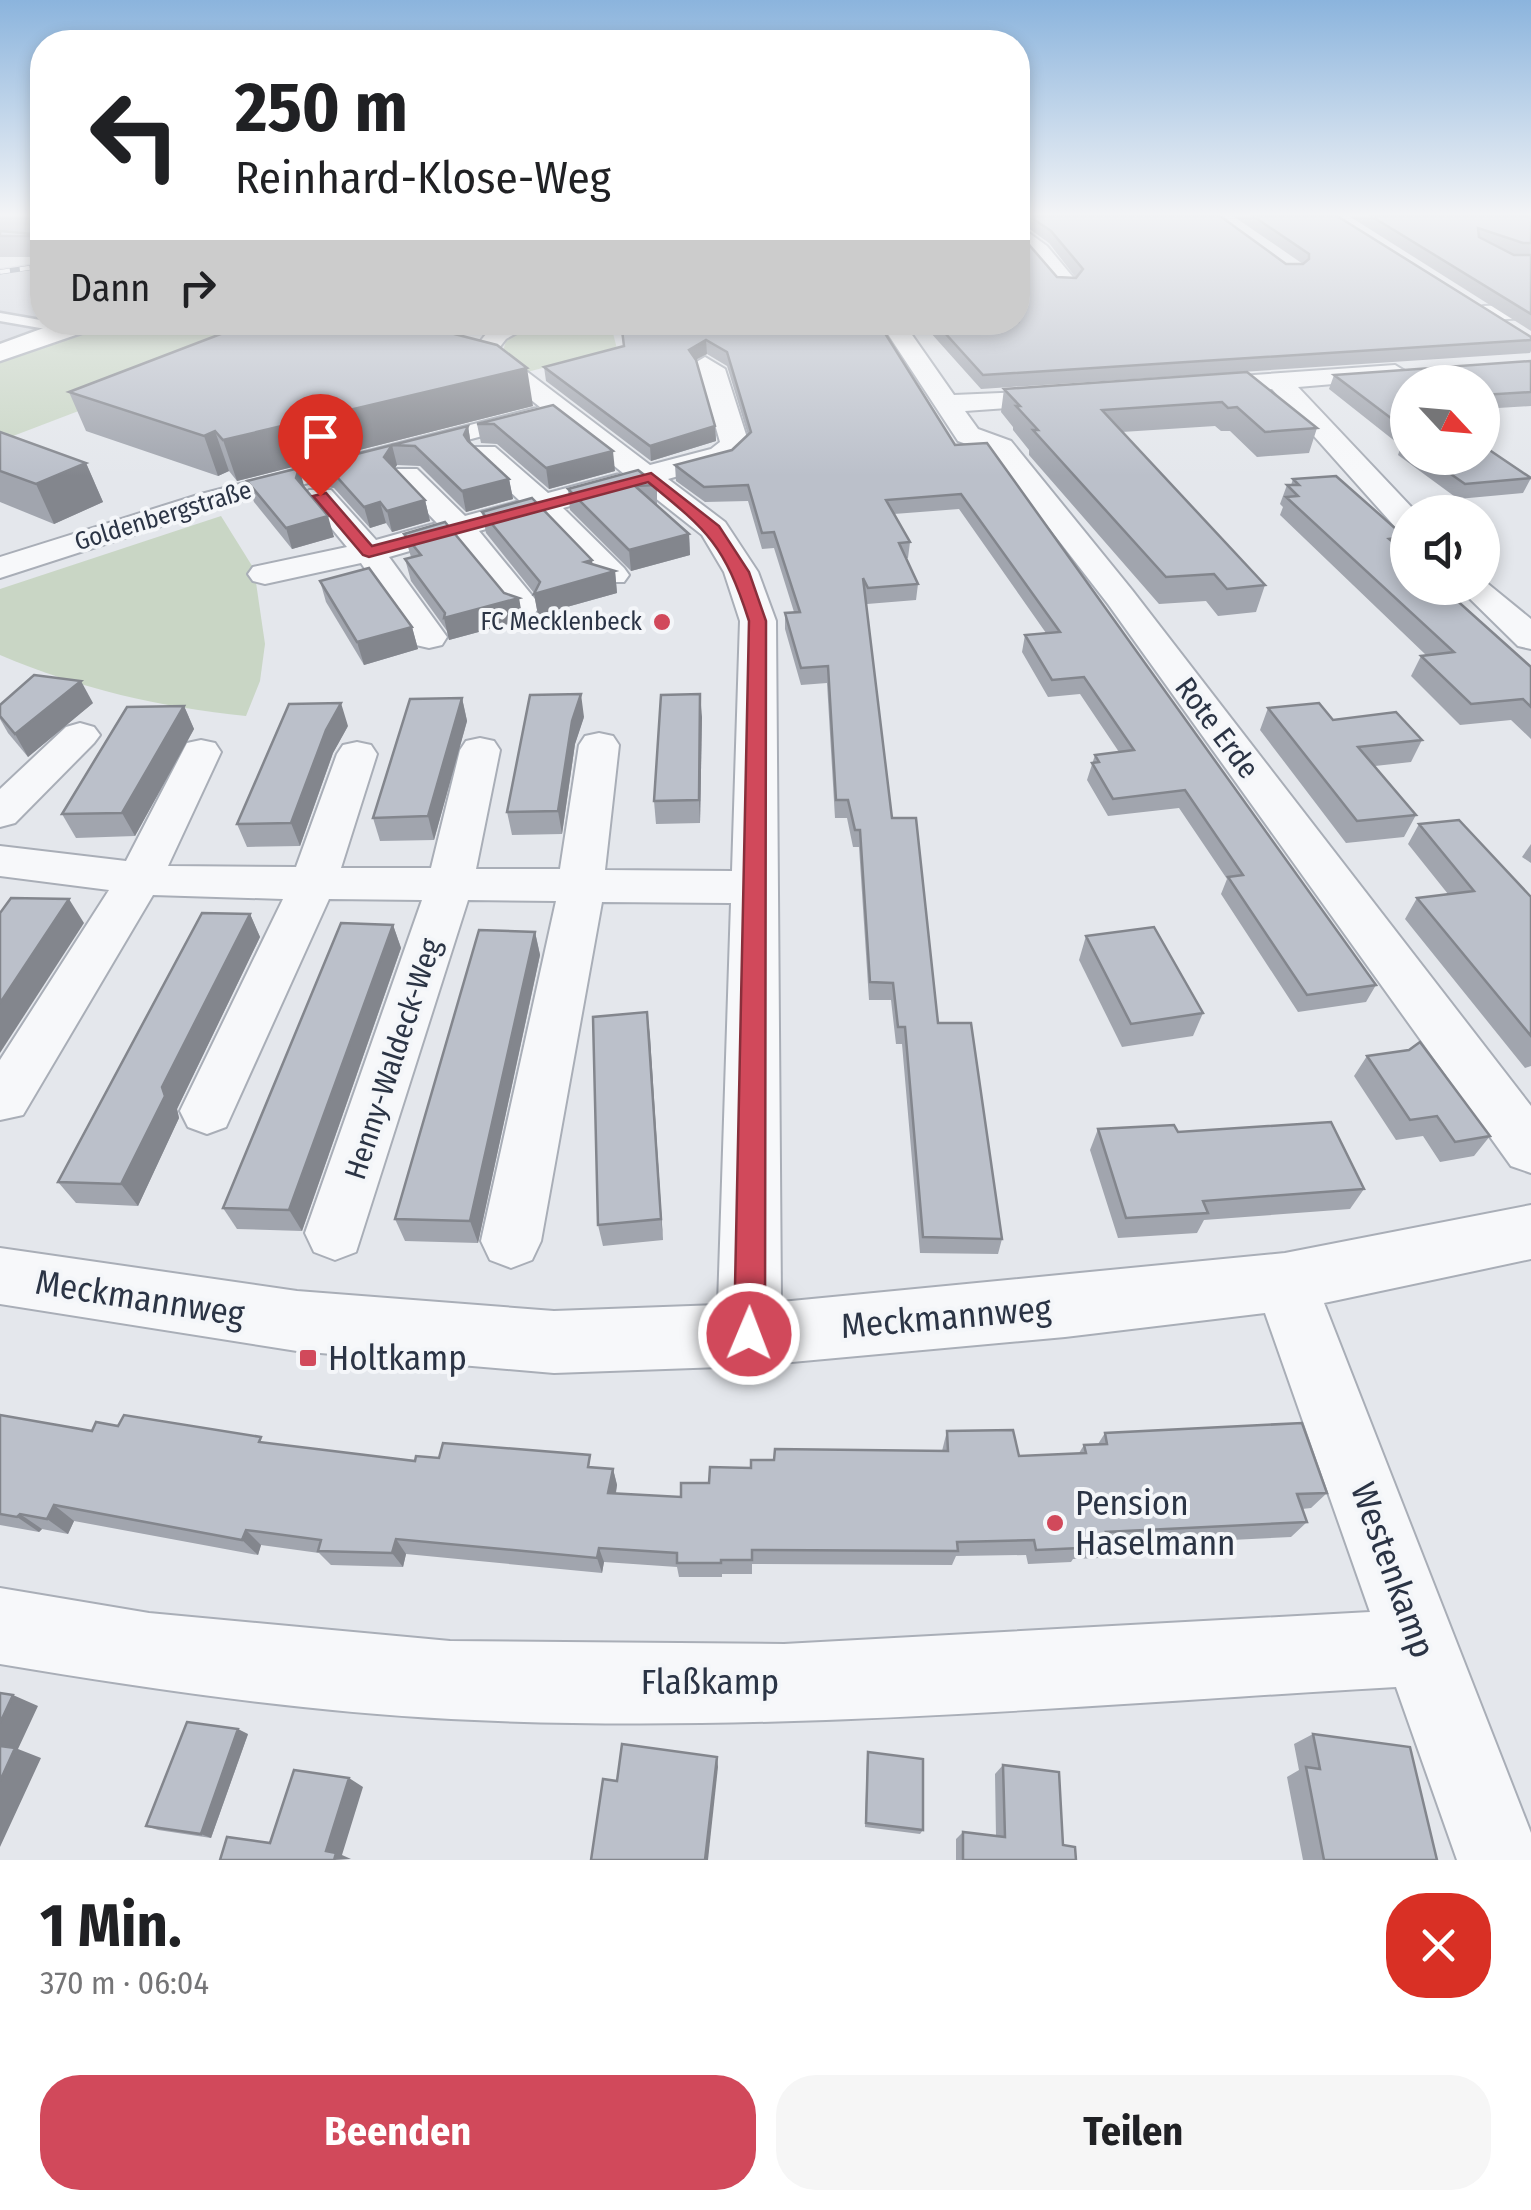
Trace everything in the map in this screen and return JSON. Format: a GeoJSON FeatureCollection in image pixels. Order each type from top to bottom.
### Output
{"type":"FeatureCollection","features":[{"type":"Feature","properties":{"kind":"main road"},"geometry":{"type":"LineString","coordinates":[[0,354],[53,335]]}},
{"type":"Feature","properties":{"kind":"street"},"geometry":{"type":"LineString","coordinates":[[1515,333],[1475,308],[1531,311]]}},
{"type":"Feature","properties":{"kind":"street"},"geometry":{"type":"LineString","coordinates":[[497,335],[487,348],[496,362],[714,529],[741,572],[758,621],[749,1334]]}},
{"type":"Feature","properties":{"kind":"street","name":"Rote Erde"},"geometry":{"type":"LineString","coordinates":[[899,335],[968,435],[1001,447],[1120,597],[1531,1149]]}},
{"type":"Feature","properties":{"kind":"street"},"geometry":{"type":"LineString","coordinates":[[265,574],[369,552],[721,455],[736,444],[712,369],[689,359]]}},
{"type":"Feature","properties":{"kind":"street"},"geometry":{"type":"LineString","coordinates":[[1174,388],[1390,373]]}},
{"type":"Feature","properties":{"kind":"street"},"geometry":{"type":"LineString","coordinates":[[1278,381],[1390,502]]}},
{"type":"Feature","properties":{"kind":"street"},"geometry":{"type":"LineString","coordinates":[[944,404],[1098,394]]}},
{"type":"Feature","properties":{"kind":"street","name":"Goldenbergstraße"},"geometry":{"type":"LineString","coordinates":[[0,568],[230,495],[559,411]]}},
{"type":"Feature","properties":{"kind":"street"},"geometry":{"type":"LineString","coordinates":[[485,454],[544,506],[612,575]]}},
{"type":"Feature","properties":{"kind":"street"},"geometry":{"type":"LineString","coordinates":[[407,475],[459,528],[523,606]]}},
{"type":"Feature","properties":{"kind":"street"},"geometry":{"type":"LineString","coordinates":[[320,496],[369,552],[429,638]]}},
{"type":"Feature","properties":{"kind":"street"},"geometry":{"type":"LineString","coordinates":[[1495,605],[1531,638]]}},
{"type":"Feature","properties":{"kind":"street"},"geometry":{"type":"LineString","coordinates":[[0,813],[80,734]]}},
{"type":"Feature","properties":{"kind":"street"},"geometry":{"type":"LineString","coordinates":[[511,1241],[574,940],[600,746]]}},
{"type":"Feature","properties":{"kind":"street","name":"Henny-Waldeck-Weg"},"geometry":{"type":"LineString","coordinates":[[335,1233],[450,884],[480,750]]}},
{"type":"Feature","properties":{"kind":"street"},"geometry":{"type":"LineString","coordinates":[[4,1099],[157,880],[201,752]]}},
{"type":"Feature","properties":{"kind":"street"},"geometry":{"type":"LineString","coordinates":[[206,1111],[313,884],[357,754]]}},
{"type":"Feature","properties":{"kind":"street"},"geometry":{"type":"LineString","coordinates":[[2,864],[157,880],[756,887]]}},
{"type":"Feature","properties":{"kind":"street","name":"Meckmannweg"},"geometry":{"type":"LineString","coordinates":[[0,1276],[297,1321],[554,1342],[749,1334],[1065,1307],[1285,1282],[1531,1232]]}},
{"type":"Feature","properties":{"kind":"street","name":"Westenkamp"},"geometry":{"type":"LineString","coordinates":[[1285,1282],[1498,1860]]}},
{"type":"Feature","properties":{"kind":"street","name":"Flaßkamp"},"geometry":{"type":"LineString","coordinates":[[0,1626],[149,1651],[450,1680],[784,1683],[1422,1647]]}},
{"type":"Feature","properties":{"kind":"lane"},"geometry":{"type":"LineString","coordinates":[[0,317],[30,320]]}},
{"type":"Feature","properties":{"kind":"lane"},"geometry":{"type":"LineString","coordinates":[[0,326],[19,319]]}},
{"type":"Feature","properties":{"kind":"shaded area"},"geometry":{"type":"Polygon","coordinates":[[[0,303],[30,303],[30,331],[0,341],[0,303]]]}},
{"type":"Feature","properties":{"kind":"green space"},"geometry":{"type":"Polygon","coordinates":[[[73,335],[278,335],[0,441],[0,362],[73,335]]]}},
{"type":"Feature","properties":{"kind":"green space"},"geometry":{"type":"Polygon","coordinates":[[[516,335],[614,335],[617,349],[527,372],[503,351],[506,341],[516,335]]]}},
{"type":"Feature","properties":{"kind":"green space"},"geometry":{"type":"Polygon","coordinates":[[[221,516],[254,569],[265,644],[260,681],[246,716],[121,695],[60,678],[0,655],[0,589],[221,516]]]}},
{"type":"Feature","properties":{"kind":"building"},"geometry":{"type":"Polygon","coordinates":[[[1030,303],[1476,303],[1531,337],[1531,340],[983,375],[947,335],[1030,335],[1030,303]]]}},
{"type":"Feature","properties":{"kind":"building"},"geometry":{"type":"Polygon","coordinates":[[[1513,303],[1531,303],[1531,314],[1513,303]]]}},
{"type":"Feature","properties":{"kind":"building"},"geometry":{"type":"Polygon","coordinates":[[[218,335],[458,335],[497,345],[527,368],[223,440],[215,431],[204,436],[69,392],[218,335]]]}},
{"type":"Feature","properties":{"kind":"building"},"geometry":{"type":"Polygon","coordinates":[[[623,335],[886,335],[955,445],[987,443],[1376,985],[1307,995],[1228,877],[1243,875],[1185,790],[1113,799],[1092,763],[1099,762],[1095,755],[1134,750],[1084,677],[1052,680],[1025,635],[1060,632],[961,494],[886,500],[910,542],[899,543],[918,584],[868,588],[863,578],[892,818],[916,818],[938,1023],[971,1023],[1002,1239],[923,1237],[905,1027],[898,1027],[893,983],[870,982],[860,830],[855,830],[848,800],[836,800],[828,666],[801,668],[785,613],[800,612],[774,532],[762,533],[748,485],[704,487],[675,465],[732,450],[751,432],[727,352],[706,340],[689,350],[696,360],[715,426],[650,446],[544,367],[624,346],[623,335]]]}},
{"type":"Feature","properties":{"kind":"building"},"geometry":{"type":"Polygon","coordinates":[[[1531,361],[1531,392],[1500,394],[1500,365],[1475,365],[1531,361]]]}},
{"type":"Feature","properties":{"kind":"building"},"geometry":{"type":"Polygon","coordinates":[[[1390,371],[1390,417],[1334,375],[1390,371]]]}},
{"type":"Feature","properties":{"kind":"building"},"geometry":{"type":"Polygon","coordinates":[[[1247,372],[1317,428],[1265,432],[1237,407],[1228,408],[1222,402],[1102,410],[1265,585],[1227,589],[1214,574],[1166,577],[1033,430],[1038,430],[1004,389],[1247,372]]]}},
{"type":"Feature","properties":{"kind":"building"},"geometry":{"type":"Polygon","coordinates":[[[553,405],[613,451],[546,468],[494,424],[477,424],[553,405]]]}},
{"type":"Feature","properties":{"kind":"building"},"geometry":{"type":"Polygon","coordinates":[[[468,426],[464,435],[468,441],[509,479],[462,491],[415,446],[392,445],[468,426]]]}},
{"type":"Feature","properties":{"kind":"building"},"geometry":{"type":"Polygon","coordinates":[[[0,432],[86,463],[36,484],[0,471],[0,432]]]}},
{"type":"Feature","properties":{"kind":"building"},"geometry":{"type":"Polygon","coordinates":[[[392,445],[384,457],[425,500],[387,511],[380,502],[364,507],[328,467],[309,466],[392,445]]]}},
{"type":"Feature","properties":{"kind":"building"},"geometry":{"type":"Polygon","coordinates":[[[1500,457],[1531,478],[1465,484],[1452,475],[1500,475],[1500,457]]]}},
{"type":"Feature","properties":{"kind":"building"},"geometry":{"type":"Polygon","coordinates":[[[299,468],[296,478],[328,516],[286,528],[247,481],[299,468]]]}},
{"type":"Feature","properties":{"kind":"building"},"geometry":{"type":"Polygon","coordinates":[[[638,470],[657,485],[635,486],[689,534],[629,550],[568,489],[638,470]]]}},
{"type":"Feature","properties":{"kind":"building"},"geometry":{"type":"Polygon","coordinates":[[[1336,476],[1390,524],[1390,593],[1286,497],[1298,496],[1287,485],[1299,485],[1293,479],[1336,476]]]}},
{"type":"Feature","properties":{"kind":"building"},"geometry":{"type":"Polygon","coordinates":[[[532,498],[592,560],[585,562],[615,571],[534,594],[540,582],[482,512],[532,498]]]}},
{"type":"Feature","properties":{"kind":"building"},"geometry":{"type":"Polygon","coordinates":[[[445,522],[504,593],[519,598],[444,618],[445,613],[405,559],[421,555],[404,534],[445,522]]]}},
{"type":"Feature","properties":{"kind":"building"},"geometry":{"type":"Polygon","coordinates":[[[369,568],[412,627],[357,642],[320,581],[369,568]]]}},
{"type":"Feature","properties":{"kind":"building"},"geometry":{"type":"Polygon","coordinates":[[[1403,605],[1462,605],[1531,667],[1531,707],[1523,699],[1471,704],[1421,656],[1454,652],[1403,605]]]}},
{"type":"Feature","properties":{"kind":"building"},"geometry":{"type":"Polygon","coordinates":[[[34,675],[81,681],[15,734],[0,716],[0,705],[34,675]]]}},
{"type":"Feature","properties":{"kind":"building"},"geometry":{"type":"Polygon","coordinates":[[[581,694],[572,721],[558,811],[507,812],[530,695],[581,694]]]}},
{"type":"Feature","properties":{"kind":"building"},"geometry":{"type":"Polygon","coordinates":[[[700,694],[699,800],[654,801],[661,695],[700,694]]]}},
{"type":"Feature","properties":{"kind":"building"},"geometry":{"type":"Polygon","coordinates":[[[462,698],[428,816],[373,818],[410,699],[462,698]]]}},
{"type":"Feature","properties":{"kind":"building"},"geometry":{"type":"Polygon","coordinates":[[[341,703],[326,730],[291,823],[237,824],[289,704],[341,703]]]}},
{"type":"Feature","properties":{"kind":"building"},"geometry":{"type":"Polygon","coordinates":[[[1319,703],[1333,720],[1396,712],[1422,740],[1358,747],[1416,815],[1357,821],[1268,708],[1319,703]]]}},
{"type":"Feature","properties":{"kind":"building"},"geometry":{"type":"Polygon","coordinates":[[[184,706],[122,813],[62,814],[127,707],[184,706]]]}},
{"type":"Feature","properties":{"kind":"building"},"geometry":{"type":"Polygon","coordinates":[[[1459,820],[1531,897],[1531,1036],[1417,898],[1474,891],[1419,824],[1459,820]]]}},
{"type":"Feature","properties":{"kind":"building"},"geometry":{"type":"Polygon","coordinates":[[[11,898],[69,899],[0,1003],[0,913],[11,898]]]}},
{"type":"Feature","properties":{"kind":"building"},"geometry":{"type":"Polygon","coordinates":[[[202,913],[250,914],[162,1087],[165,1096],[121,1184],[58,1182],[202,913]]]}},
{"type":"Feature","properties":{"kind":"building"},"geometry":{"type":"Polygon","coordinates":[[[341,923],[393,925],[289,1210],[223,1208],[341,923]]]}},
{"type":"Feature","properties":{"kind":"building"},"geometry":{"type":"Polygon","coordinates":[[[1154,927],[1203,1013],[1131,1024],[1086,936],[1154,927]]]}},
{"type":"Feature","properties":{"kind":"building"},"geometry":{"type":"Polygon","coordinates":[[[479,930],[535,932],[470,1221],[395,1219],[479,930]]]}},
{"type":"Feature","properties":{"kind":"building"},"geometry":{"type":"Polygon","coordinates":[[[647,1012],[661,1219],[598,1225],[593,1017],[647,1012]]]}},
{"type":"Feature","properties":{"kind":"building"},"geometry":{"type":"Polygon","coordinates":[[[1420,1042],[1490,1136],[1455,1142],[1437,1116],[1410,1120],[1367,1056],[1409,1050],[1420,1042]]]}},
{"type":"Feature","properties":{"kind":"building"},"geometry":{"type":"Polygon","coordinates":[[[1331,1122],[1364,1189],[1203,1201],[1208,1213],[1126,1218],[1098,1129],[1174,1125],[1178,1132],[1331,1122]]]}},
{"type":"Feature","properties":{"kind":"building"},"geometry":{"type":"Polygon","coordinates":[[[0,1415],[92,1431],[96,1422],[118,1426],[124,1415],[261,1437],[259,1442],[415,1461],[416,1456],[439,1458],[443,1443],[590,1455],[588,1467],[613,1469],[608,1493],[681,1497],[681,1483],[709,1483],[710,1467],[751,1468],[751,1460],[774,1460],[775,1449],[948,1451],[947,1431],[1013,1430],[1019,1456],[1086,1453],[1084,1445],[1107,1444],[1105,1433],[1302,1423],[1327,1493],[1297,1494],[1307,1522],[1106,1532],[1110,1543],[1080,1548],[1036,1550],[1034,1540],[957,1542],[958,1551],[752,1550],[752,1560],[721,1563],[677,1563],[677,1553],[599,1548],[597,1558],[396,1539],[392,1553],[318,1551],[321,1540],[246,1530],[242,1540],[54,1505],[47,1519],[0,1514],[0,1415]]]}},
{"type":"Feature","properties":{"kind":"building"},"geometry":{"type":"Polygon","coordinates":[[[0,1693],[13,1695],[0,1723],[0,1693]]]}},
{"type":"Feature","properties":{"kind":"building"},"geometry":{"type":"Polygon","coordinates":[[[187,1722],[238,1729],[201,1834],[146,1826],[187,1722]]]}},
{"type":"Feature","properties":{"kind":"building"},"geometry":{"type":"Polygon","coordinates":[[[1313,1734],[1410,1747],[1437,1860],[1324,1860],[1306,1767],[1320,1769],[1313,1734]]]}},
{"type":"Feature","properties":{"kind":"building"},"geometry":{"type":"Polygon","coordinates":[[[622,1744],[717,1757],[705,1860],[591,1860],[603,1779],[617,1781],[622,1744]]]}},
{"type":"Feature","properties":{"kind":"building"},"geometry":{"type":"Polygon","coordinates":[[[0,1746],[15,1748],[0,1781],[0,1746]]]}},
{"type":"Feature","properties":{"kind":"building"},"geometry":{"type":"Polygon","coordinates":[[[868,1752],[923,1759],[923,1830],[866,1823],[868,1752]]]}},
{"type":"Feature","properties":{"kind":"building"},"geometry":{"type":"Polygon","coordinates":[[[1003,1765],[1059,1772],[1063,1845],[1075,1847],[1076,1860],[963,1860],[963,1832],[1005,1837],[1003,1765]]]}},
{"type":"Feature","properties":{"kind":"building"},"geometry":{"type":"Polygon","coordinates":[[[294,1770],[349,1778],[326,1851],[336,1853],[334,1860],[220,1860],[227,1837],[270,1843],[294,1770]]]}},
{"type":"Feature","properties":{"kind":"place","name":"FC Mecklenbeck"},"geometry":{"type":"Point","coordinates":[662,622]}},
{"type":"Feature","properties":{"kind":"place","name":"Holtkamp"},"geometry":{"type":"Point","coordinates":[308,1358]}},
{"type":"Feature","properties":{"kind":"place","name":"Pension Haselmann"},"geometry":{"type":"Point","coordinates":[1055,1523]}},
{"type":"Feature","properties":{"kind":"route"},"geometry":{"type":"LineString","coordinates":[[320,496],[369,552],[651,477],[714,529],[741,572],[758,621],[749,1334]]}}]}
